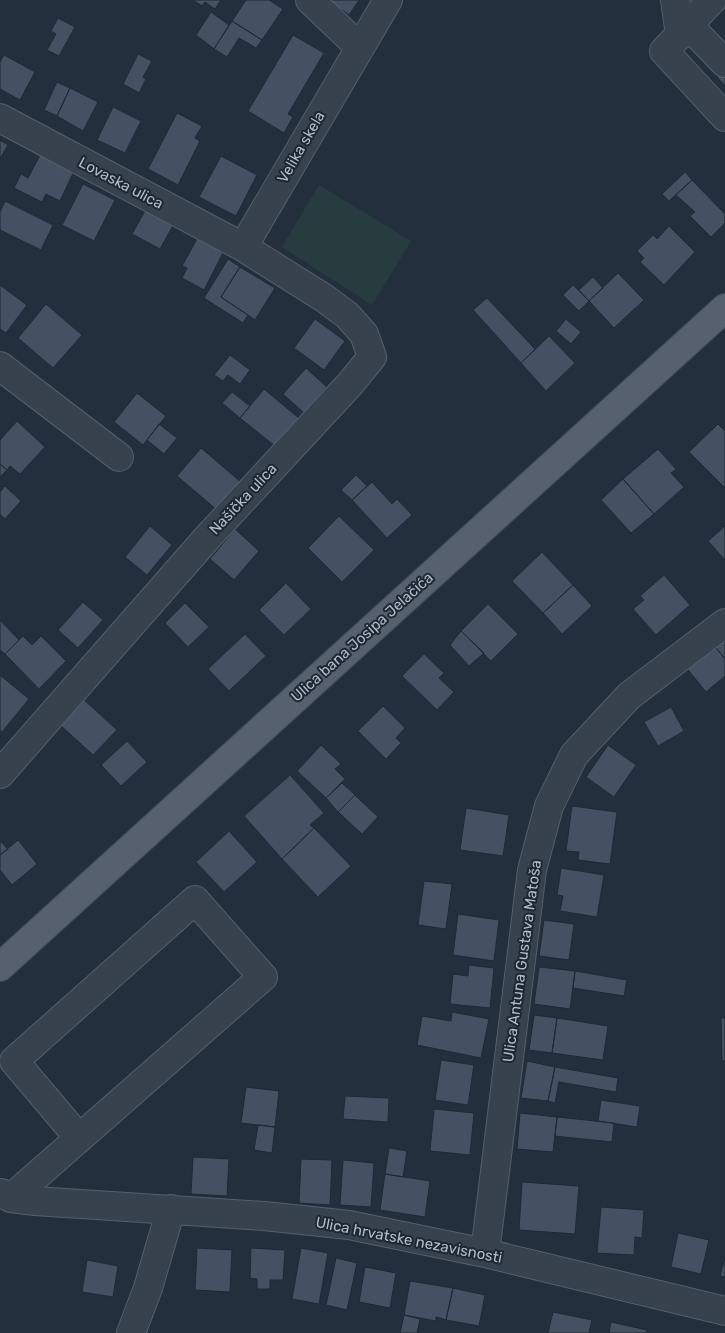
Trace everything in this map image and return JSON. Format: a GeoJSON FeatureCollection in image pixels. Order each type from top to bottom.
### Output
{"type":"FeatureCollection","features":[{"type":"Feature","properties":{"kind":"main road","name":"Ulica bana Josipa Jelačića"},"geometry":{"type":"LineString","coordinates":[[0,967],[725,308]]}},
{"type":"Feature","properties":{"kind":"street"},"geometry":{"type":"LineString","coordinates":[[310,0],[359,47]]}},
{"type":"Feature","properties":{"kind":"street","name":"Velika skela"},"geometry":{"type":"LineString","coordinates":[[243,247],[388,0]]}},
{"type":"Feature","properties":{"kind":"street"},"geometry":{"type":"LineString","coordinates":[[675,0],[677,37],[725,117]]}},
{"type":"Feature","properties":{"kind":"street"},"geometry":{"type":"LineString","coordinates":[[677,37],[712,0]]}},
{"type":"Feature","properties":{"kind":"street"},"geometry":{"type":"LineString","coordinates":[[677,37],[725,63]]}},
{"type":"Feature","properties":{"kind":"street","name":"Lovaska ulica"},"geometry":{"type":"LineString","coordinates":[[0,118],[243,247]]}},
{"type":"Feature","properties":{"kind":"street","name":"Našička ulica"},"geometry":{"type":"LineString","coordinates":[[0,774],[207,538],[350,384],[372,357],[364,334],[348,315],[243,247]]}},
{"type":"Feature","properties":{"kind":"street"},"geometry":{"type":"LineString","coordinates":[[0,366],[119,457]]}},
{"type":"Feature","properties":{"kind":"street","name":"Ulica Antuna Gustava Matoša"},"geometry":{"type":"LineString","coordinates":[[485,1253],[532,870],[549,806],[574,755],[629,696],[725,623]]}},
{"type":"Feature","properties":{"kind":"street"},"geometry":{"type":"LineString","coordinates":[[5,1195],[78,1138],[263,977],[195,900],[14,1061],[78,1138]]}},
{"type":"Feature","properties":{"kind":"street","name":"Ulica hrvatske nezavisnosti"},"geometry":{"type":"LineString","coordinates":[[5,1195],[349,1225],[485,1253],[662,1294],[725,1311]]}},
{"type":"Feature","properties":{"kind":"street"},"geometry":{"type":"LineString","coordinates":[[131,1333],[148,1288],[171,1209]]}},
{"type":"Feature","properties":{"kind":"green space"},"geometry":{"type":"Polygon","coordinates":[[[319,185],[411,241],[372,305],[282,247],[319,185]]]}},
{"type":"Feature","properties":{"kind":"building"},"geometry":{"type":"Polygon","coordinates":[[[193,0],[221,0],[215,9],[205,2],[202,6],[193,0]]]}},
{"type":"Feature","properties":{"kind":"building"},"geometry":{"type":"Polygon","coordinates":[[[246,0],[269,0],[283,9],[262,40],[232,21],[246,0]]]}},
{"type":"Feature","properties":{"kind":"building"},"geometry":{"type":"Polygon","coordinates":[[[328,0],[359,0],[349,15],[328,0]]]}},
{"type":"Feature","properties":{"kind":"building"},"geometry":{"type":"Polygon","coordinates":[[[211,12],[229,25],[214,49],[196,35],[211,12]]]}},
{"type":"Feature","properties":{"kind":"building"},"geometry":{"type":"Polygon","coordinates":[[[58,18],[75,27],[59,56],[47,50],[56,34],[51,31],[58,18]]]}},
{"type":"Feature","properties":{"kind":"building"},"geometry":{"type":"Polygon","coordinates":[[[232,21],[262,40],[256,48],[239,38],[227,57],[214,49],[232,21]]]}},
{"type":"Feature","properties":{"kind":"building"},"geometry":{"type":"Polygon","coordinates":[[[293,35],[324,53],[288,114],[293,117],[284,133],[248,111],[293,35]]]}},
{"type":"Feature","properties":{"kind":"building"},"geometry":{"type":"Polygon","coordinates":[[[138,54],[152,61],[143,77],[146,79],[139,93],[123,84],[138,54]]]}},
{"type":"Feature","properties":{"kind":"building"},"geometry":{"type":"Polygon","coordinates":[[[4,55],[35,72],[20,100],[0,89],[0,62],[4,55]]]}},
{"type":"Feature","properties":{"kind":"building"},"geometry":{"type":"Polygon","coordinates":[[[725,69],[725,86],[717,77],[725,69]]]}},
{"type":"Feature","properties":{"kind":"building"},"geometry":{"type":"Polygon","coordinates":[[[57,82],[70,88],[57,116],[44,110],[57,82]]]}},
{"type":"Feature","properties":{"kind":"building"},"geometry":{"type":"Polygon","coordinates":[[[70,88],[98,102],[83,131],[57,116],[70,88]]]}},
{"type":"Feature","properties":{"kind":"building"},"geometry":{"type":"Polygon","coordinates":[[[113,107],[141,121],[125,153],[97,140],[113,107]]]}},
{"type":"Feature","properties":{"kind":"building"},"geometry":{"type":"Polygon","coordinates":[[[177,113],[202,126],[195,138],[200,141],[178,185],[148,169],[177,113]]]}},
{"type":"Feature","properties":{"kind":"building"},"geometry":{"type":"Polygon","coordinates":[[[0,140],[8,145],[0,159],[0,140]]]}},
{"type":"Feature","properties":{"kind":"building"},"geometry":{"type":"Polygon","coordinates":[[[40,155],[74,171],[60,201],[46,194],[42,202],[14,188],[21,174],[28,178],[40,155]]]}},
{"type":"Feature","properties":{"kind":"building"},"geometry":{"type":"Polygon","coordinates":[[[221,156],[257,175],[236,216],[199,197],[221,156]]]}},
{"type":"Feature","properties":{"kind":"building"},"geometry":{"type":"Polygon","coordinates":[[[685,172],[692,180],[669,201],[662,194],[685,172]]]}},
{"type":"Feature","properties":{"kind":"building"},"geometry":{"type":"Polygon","coordinates":[[[692,180],[725,214],[725,223],[711,237],[690,216],[695,212],[676,195],[692,180]]]}},
{"type":"Feature","properties":{"kind":"building"},"geometry":{"type":"Polygon","coordinates":[[[83,184],[115,200],[94,241],[62,225],[83,184]]]}},
{"type":"Feature","properties":{"kind":"building"},"geometry":{"type":"Polygon","coordinates":[[[5,201],[53,225],[41,250],[0,230],[0,212],[5,201]]]}},
{"type":"Feature","properties":{"kind":"building"},"geometry":{"type":"Polygon","coordinates":[[[146,209],[174,224],[160,249],[132,234],[146,209]]]}},
{"type":"Feature","properties":{"kind":"building"},"geometry":{"type":"Polygon","coordinates":[[[669,226],[695,252],[664,285],[640,262],[644,258],[637,251],[653,235],[657,239],[669,226]]]}},
{"type":"Feature","properties":{"kind":"building"},"geometry":{"type":"Polygon","coordinates":[[[198,237],[224,251],[204,290],[182,278],[187,268],[182,266],[198,237]]]}},
{"type":"Feature","properties":{"kind":"building"},"geometry":{"type":"Polygon","coordinates":[[[228,259],[240,267],[221,297],[248,315],[243,323],[204,298],[228,259]]]}},
{"type":"Feature","properties":{"kind":"building"},"geometry":{"type":"Polygon","coordinates":[[[240,267],[275,288],[255,320],[221,297],[240,267]]]}},
{"type":"Feature","properties":{"kind":"building"},"geometry":{"type":"Polygon","coordinates":[[[618,273],[644,300],[614,328],[589,301],[618,273]]]}},
{"type":"Feature","properties":{"kind":"building"},"geometry":{"type":"Polygon","coordinates":[[[593,277],[603,288],[589,301],[579,290],[593,277]]]}},
{"type":"Feature","properties":{"kind":"building"},"geometry":{"type":"Polygon","coordinates":[[[0,285],[27,305],[6,333],[0,329],[0,285]]]}},
{"type":"Feature","properties":{"kind":"building"},"geometry":{"type":"Polygon","coordinates":[[[573,285],[589,301],[579,311],[563,295],[573,285]]]}},
{"type":"Feature","properties":{"kind":"building"},"geometry":{"type":"Polygon","coordinates":[[[487,298],[535,349],[521,363],[473,310],[487,298]]]}},
{"type":"Feature","properties":{"kind":"building"},"geometry":{"type":"Polygon","coordinates":[[[46,304],[82,335],[53,368],[18,338],[46,304]]]}},
{"type":"Feature","properties":{"kind":"building"},"geometry":{"type":"Polygon","coordinates":[[[315,319],[345,341],[324,370],[294,348],[315,319]]]}},
{"type":"Feature","properties":{"kind":"building"},"geometry":{"type":"Polygon","coordinates":[[[566,319],[581,332],[571,344],[556,331],[566,319]]]}},
{"type":"Feature","properties":{"kind":"building"},"geometry":{"type":"Polygon","coordinates":[[[549,336],[575,363],[546,391],[521,363],[549,336]]]}},
{"type":"Feature","properties":{"kind":"building"},"geometry":{"type":"Polygon","coordinates":[[[230,355],[250,370],[240,384],[228,375],[223,381],[214,375],[230,355]]]}},
{"type":"Feature","properties":{"kind":"building"},"geometry":{"type":"Polygon","coordinates":[[[306,368],[327,387],[304,413],[283,394],[306,368]]]}},
{"type":"Feature","properties":{"kind":"building"},"geometry":{"type":"Polygon","coordinates":[[[264,389],[300,419],[276,447],[240,418],[264,389]]]}},
{"type":"Feature","properties":{"kind":"building"},"geometry":{"type":"Polygon","coordinates":[[[232,392],[250,406],[240,418],[222,403],[232,392]]]}},
{"type":"Feature","properties":{"kind":"building"},"geometry":{"type":"Polygon","coordinates":[[[137,393],[166,416],[143,445],[114,422],[137,393]]]}},
{"type":"Feature","properties":{"kind":"building"},"geometry":{"type":"Polygon","coordinates":[[[17,421],[45,447],[20,474],[10,466],[7,470],[0,464],[0,440],[17,421]]]}},
{"type":"Feature","properties":{"kind":"building"},"geometry":{"type":"Polygon","coordinates":[[[159,424],[177,438],[164,454],[147,440],[159,424]]]}},
{"type":"Feature","properties":{"kind":"building"},"geometry":{"type":"Polygon","coordinates":[[[718,424],[725,431],[725,488],[689,452],[718,424]]]}},
{"type":"Feature","properties":{"kind":"building"},"geometry":{"type":"Polygon","coordinates":[[[201,448],[241,482],[217,510],[177,476],[201,448]]]}},
{"type":"Feature","properties":{"kind":"building"},"geometry":{"type":"Polygon","coordinates":[[[658,449],[676,469],[671,473],[684,487],[654,514],[623,479],[658,449]]]}},
{"type":"Feature","properties":{"kind":"building"},"geometry":{"type":"Polygon","coordinates":[[[0,464],[7,470],[0,477],[0,464]]]}},
{"type":"Feature","properties":{"kind":"building"},"geometry":{"type":"Polygon","coordinates":[[[356,475],[367,486],[352,500],[341,490],[356,475]]]}},
{"type":"Feature","properties":{"kind":"building"},"geometry":{"type":"Polygon","coordinates":[[[623,479],[654,514],[631,533],[601,500],[623,479]]]}},
{"type":"Feature","properties":{"kind":"building"},"geometry":{"type":"Polygon","coordinates":[[[372,482],[392,504],[397,499],[412,515],[387,538],[352,500],[372,482]]]}},
{"type":"Feature","properties":{"kind":"building"},"geometry":{"type":"Polygon","coordinates":[[[5,486],[21,501],[5,519],[0,514],[0,492],[5,486]]]}},
{"type":"Feature","properties":{"kind":"building"},"geometry":{"type":"Polygon","coordinates":[[[339,516],[374,550],[342,582],[308,548],[339,516]]]}},
{"type":"Feature","properties":{"kind":"building"},"geometry":{"type":"Polygon","coordinates":[[[150,526],[172,545],[147,575],[125,557],[150,526]]]}},
{"type":"Feature","properties":{"kind":"building"},"geometry":{"type":"Polygon","coordinates":[[[725,526],[725,560],[708,541],[725,526]]]}},
{"type":"Feature","properties":{"kind":"building"},"geometry":{"type":"Polygon","coordinates":[[[235,529],[259,551],[234,580],[210,559],[235,529]]]}},
{"type":"Feature","properties":{"kind":"building"},"geometry":{"type":"Polygon","coordinates":[[[542,552],[573,585],[543,613],[512,581],[542,552]]]}},
{"type":"Feature","properties":{"kind":"building"},"geometry":{"type":"Polygon","coordinates":[[[664,575],[690,605],[656,635],[633,609],[644,600],[640,596],[664,575]]]}},
{"type":"Feature","properties":{"kind":"building"},"geometry":{"type":"Polygon","coordinates":[[[286,583],[311,609],[284,635],[259,610],[286,583]]]}},
{"type":"Feature","properties":{"kind":"building"},"geometry":{"type":"Polygon","coordinates":[[[573,585],[592,606],[562,634],[543,613],[573,585]]]}},
{"type":"Feature","properties":{"kind":"building"},"geometry":{"type":"Polygon","coordinates":[[[83,602],[103,620],[78,648],[58,630],[83,602]]]}},
{"type":"Feature","properties":{"kind":"building"},"geometry":{"type":"Polygon","coordinates":[[[185,603],[209,627],[188,647],[165,623],[185,603]]]}},
{"type":"Feature","properties":{"kind":"building"},"geometry":{"type":"Polygon","coordinates":[[[488,604],[518,634],[491,661],[461,631],[488,604]]]}},
{"type":"Feature","properties":{"kind":"building"},"geometry":{"type":"Polygon","coordinates":[[[0,620],[19,640],[5,654],[0,650],[0,620]]]}},
{"type":"Feature","properties":{"kind":"building"},"geometry":{"type":"Polygon","coordinates":[[[461,631],[484,653],[469,666],[450,645],[461,631]]]}},
{"type":"Feature","properties":{"kind":"building"},"geometry":{"type":"Polygon","coordinates":[[[245,634],[266,656],[229,691],[208,669],[245,634]]]}},
{"type":"Feature","properties":{"kind":"building"},"geometry":{"type":"Polygon","coordinates":[[[23,636],[32,645],[41,636],[66,661],[39,689],[5,654],[23,636]]]}},
{"type":"Feature","properties":{"kind":"building"},"geometry":{"type":"Polygon","coordinates":[[[725,636],[725,659],[713,644],[725,636]]]}},
{"type":"Feature","properties":{"kind":"building"},"geometry":{"type":"Polygon","coordinates":[[[713,644],[725,659],[725,676],[706,692],[685,666],[713,644]]]}},
{"type":"Feature","properties":{"kind":"building"},"geometry":{"type":"Polygon","coordinates":[[[424,654],[444,673],[439,678],[454,692],[437,710],[402,676],[424,654]]]}},
{"type":"Feature","properties":{"kind":"building"},"geometry":{"type":"Polygon","coordinates":[[[0,675],[29,699],[2,732],[0,730],[0,675]]]}},
{"type":"Feature","properties":{"kind":"building"},"geometry":{"type":"Polygon","coordinates":[[[82,698],[117,730],[93,755],[58,723],[82,698]]]}},
{"type":"Feature","properties":{"kind":"building"},"geometry":{"type":"Polygon","coordinates":[[[383,706],[405,728],[396,738],[401,743],[386,759],[358,731],[383,706]]]}},
{"type":"Feature","properties":{"kind":"building"},"geometry":{"type":"Polygon","coordinates":[[[671,707],[684,731],[658,746],[644,722],[671,707]]]}},
{"type":"Feature","properties":{"kind":"building"},"geometry":{"type":"Polygon","coordinates":[[[127,741],[147,762],[121,786],[101,765],[127,741]]]}},
{"type":"Feature","properties":{"kind":"building"},"geometry":{"type":"Polygon","coordinates":[[[321,745],[341,764],[335,769],[345,779],[326,798],[297,771],[321,745]]]}},
{"type":"Feature","properties":{"kind":"building"},"geometry":{"type":"Polygon","coordinates":[[[608,745],[636,765],[614,797],[586,777],[608,745]]]}},
{"type":"Feature","properties":{"kind":"building"},"geometry":{"type":"Polygon","coordinates":[[[290,775],[324,813],[310,825],[314,828],[282,859],[244,816],[290,775]]]}},
{"type":"Feature","properties":{"kind":"building"},"geometry":{"type":"Polygon","coordinates":[[[342,783],[355,795],[338,812],[326,798],[342,783]]]}},
{"type":"Feature","properties":{"kind":"building"},"geometry":{"type":"Polygon","coordinates":[[[355,795],[378,817],[362,834],[338,812],[355,795]]]}},
{"type":"Feature","properties":{"kind":"building"},"geometry":{"type":"Polygon","coordinates":[[[572,806],[617,812],[610,864],[578,860],[579,852],[566,851],[572,806]]]}},
{"type":"Feature","properties":{"kind":"building"},"geometry":{"type":"Polygon","coordinates":[[[466,808],[509,815],[503,856],[460,850],[466,808]]]}},
{"type":"Feature","properties":{"kind":"building"},"geometry":{"type":"Polygon","coordinates":[[[314,828],[351,866],[318,897],[282,859],[314,828]]]}},
{"type":"Feature","properties":{"kind":"building"},"geometry":{"type":"Polygon","coordinates":[[[229,831],[257,862],[224,892],[196,862],[229,831]]]}},
{"type":"Feature","properties":{"kind":"building"},"geometry":{"type":"Polygon","coordinates":[[[18,840],[37,864],[12,885],[0,870],[0,855],[18,840]]]}},
{"type":"Feature","properties":{"kind":"building"},"geometry":{"type":"Polygon","coordinates":[[[0,841],[8,849],[0,855],[0,841]]]}},
{"type":"Feature","properties":{"kind":"building"},"geometry":{"type":"Polygon","coordinates":[[[561,868],[604,875],[597,917],[560,911],[563,896],[557,895],[561,868]]]}},
{"type":"Feature","properties":{"kind":"building"},"geometry":{"type":"Polygon","coordinates":[[[424,881],[452,884],[446,929],[418,925],[424,881]]]}},
{"type":"Feature","properties":{"kind":"building"},"geometry":{"type":"Polygon","coordinates":[[[458,914],[499,920],[494,961],[453,955],[458,914]]]}},
{"type":"Feature","properties":{"kind":"building"},"geometry":{"type":"Polygon","coordinates":[[[544,920],[574,924],[569,960],[539,956],[544,920]]]}},
{"type":"Feature","properties":{"kind":"building"},"geometry":{"type":"Polygon","coordinates":[[[469,965],[494,968],[490,1008],[450,1004],[453,974],[468,976],[469,965]]]}},
{"type":"Feature","properties":{"kind":"building"},"geometry":{"type":"Polygon","coordinates":[[[539,967],[575,971],[570,1009],[534,1004],[539,967]]]}},
{"type":"Feature","properties":{"kind":"building"},"geometry":{"type":"Polygon","coordinates":[[[575,971],[627,980],[624,996],[573,988],[575,971]]]}},
{"type":"Feature","properties":{"kind":"building"},"geometry":{"type":"Polygon","coordinates":[[[452,1012],[489,1019],[481,1058],[417,1045],[422,1016],[451,1021],[452,1012]]]}},
{"type":"Feature","properties":{"kind":"building"},"geometry":{"type":"Polygon","coordinates":[[[534,1015],[557,1018],[552,1053],[529,1050],[534,1015]]]}},
{"type":"Feature","properties":{"kind":"building"},"geometry":{"type":"Polygon","coordinates":[[[557,1018],[608,1026],[603,1060],[552,1053],[557,1018]]]}},
{"type":"Feature","properties":{"kind":"building"},"geometry":{"type":"Polygon","coordinates":[[[721,1018],[725,1018],[725,1061],[722,1061],[721,1018]]]}},
{"type":"Feature","properties":{"kind":"building"},"geometry":{"type":"Polygon","coordinates":[[[441,1060],[474,1065],[468,1105],[435,1100],[441,1060]]]}},
{"type":"Feature","properties":{"kind":"building"},"geometry":{"type":"Polygon","coordinates":[[[527,1061],[555,1067],[548,1101],[521,1098],[527,1061]]]}},
{"type":"Feature","properties":{"kind":"building"},"geometry":{"type":"Polygon","coordinates":[[[555,1067],[618,1078],[616,1092],[559,1082],[555,1103],[548,1101],[555,1067]]]}},
{"type":"Feature","properties":{"kind":"building"},"geometry":{"type":"Polygon","coordinates":[[[246,1087],[279,1091],[275,1127],[241,1123],[246,1087]]]}},
{"type":"Feature","properties":{"kind":"building"},"geometry":{"type":"Polygon","coordinates":[[[345,1096],[389,1098],[388,1122],[343,1119],[345,1096]]]}},
{"type":"Feature","properties":{"kind":"building"},"geometry":{"type":"Polygon","coordinates":[[[601,1100],[640,1106],[637,1127],[598,1121],[601,1100]]]}},
{"type":"Feature","properties":{"kind":"building"},"geometry":{"type":"Polygon","coordinates":[[[434,1109],[474,1113],[470,1155],[430,1151],[434,1109]]]}},
{"type":"Feature","properties":{"kind":"building"},"geometry":{"type":"Polygon","coordinates":[[[520,1113],[557,1117],[553,1152],[517,1149],[520,1113]]]}},
{"type":"Feature","properties":{"kind":"building"},"geometry":{"type":"Polygon","coordinates":[[[557,1117],[614,1123],[612,1142],[555,1136],[557,1117]]]}},
{"type":"Feature","properties":{"kind":"building"},"geometry":{"type":"Polygon","coordinates":[[[258,1125],[275,1127],[272,1153],[254,1150],[258,1125]]]}},
{"type":"Feature","properties":{"kind":"building"},"geometry":{"type":"Polygon","coordinates":[[[389,1148],[407,1151],[403,1177],[385,1174],[389,1148]]]}},
{"type":"Feature","properties":{"kind":"building"},"geometry":{"type":"Polygon","coordinates":[[[193,1157],[229,1159],[227,1196],[191,1194],[193,1157]]]}},
{"type":"Feature","properties":{"kind":"building"},"geometry":{"type":"Polygon","coordinates":[[[301,1159],[332,1160],[330,1205],[299,1203],[301,1159]]]}},
{"type":"Feature","properties":{"kind":"building"},"geometry":{"type":"Polygon","coordinates":[[[343,1160],[374,1163],[371,1207],[340,1205],[343,1160]]]}},
{"type":"Feature","properties":{"kind":"building"},"geometry":{"type":"Polygon","coordinates":[[[385,1174],[430,1181],[425,1217],[380,1210],[385,1174]]]}},
{"type":"Feature","properties":{"kind":"building"},"geometry":{"type":"Polygon","coordinates":[[[522,1182],[579,1186],[575,1234],[519,1230],[522,1182]]]}},
{"type":"Feature","properties":{"kind":"building"},"geometry":{"type":"Polygon","coordinates":[[[601,1207],[644,1210],[642,1238],[635,1237],[634,1255],[597,1253],[601,1207]]]}},
{"type":"Feature","properties":{"kind":"building"},"geometry":{"type":"Polygon","coordinates":[[[678,1233],[709,1240],[701,1274],[671,1267],[678,1233]]]}},
{"type":"Feature","properties":{"kind":"building"},"geometry":{"type":"Polygon","coordinates":[[[197,1248],[232,1250],[230,1292],[195,1290],[197,1248]]]}},
{"type":"Feature","properties":{"kind":"building"},"geometry":{"type":"Polygon","coordinates":[[[251,1248],[285,1250],[283,1280],[270,1280],[270,1289],[257,1289],[257,1279],[250,1278],[251,1248]]]}},
{"type":"Feature","properties":{"kind":"building"},"geometry":{"type":"Polygon","coordinates":[[[301,1248],[328,1253],[319,1304],[292,1299],[301,1248]]]}},
{"type":"Feature","properties":{"kind":"building"},"geometry":{"type":"Polygon","coordinates":[[[336,1258],[357,1263],[347,1310],[326,1305],[336,1258]]]}},
{"type":"Feature","properties":{"kind":"building"},"geometry":{"type":"Polygon","coordinates":[[[725,1258],[725,1277],[720,1276],[725,1258]]]}},
{"type":"Feature","properties":{"kind":"building"},"geometry":{"type":"Polygon","coordinates":[[[87,1260],[118,1266],[113,1297],[82,1292],[87,1260]]]}},
{"type":"Feature","properties":{"kind":"building"},"geometry":{"type":"Polygon","coordinates":[[[365,1267],[396,1273],[390,1308],[359,1302],[365,1267]]]}},
{"type":"Feature","properties":{"kind":"building"},"geometry":{"type":"Polygon","coordinates":[[[410,1281],[453,1288],[446,1320],[436,1317],[436,1321],[404,1315],[410,1281]]]}},
{"type":"Feature","properties":{"kind":"building"},"geometry":{"type":"Polygon","coordinates":[[[453,1288],[485,1295],[479,1326],[446,1320],[453,1288]]]}},
{"type":"Feature","properties":{"kind":"building"},"geometry":{"type":"Polygon","coordinates":[[[553,1312],[592,1320],[589,1333],[548,1333],[553,1312]]]}},
{"type":"Feature","properties":{"kind":"building"},"geometry":{"type":"Polygon","coordinates":[[[404,1315],[420,1319],[417,1333],[400,1333],[404,1315]]]}},
{"type":"Feature","properties":{"kind":"building"},"geometry":{"type":"Polygon","coordinates":[[[611,1322],[647,1330],[646,1333],[609,1333],[611,1322]]]}}]}
